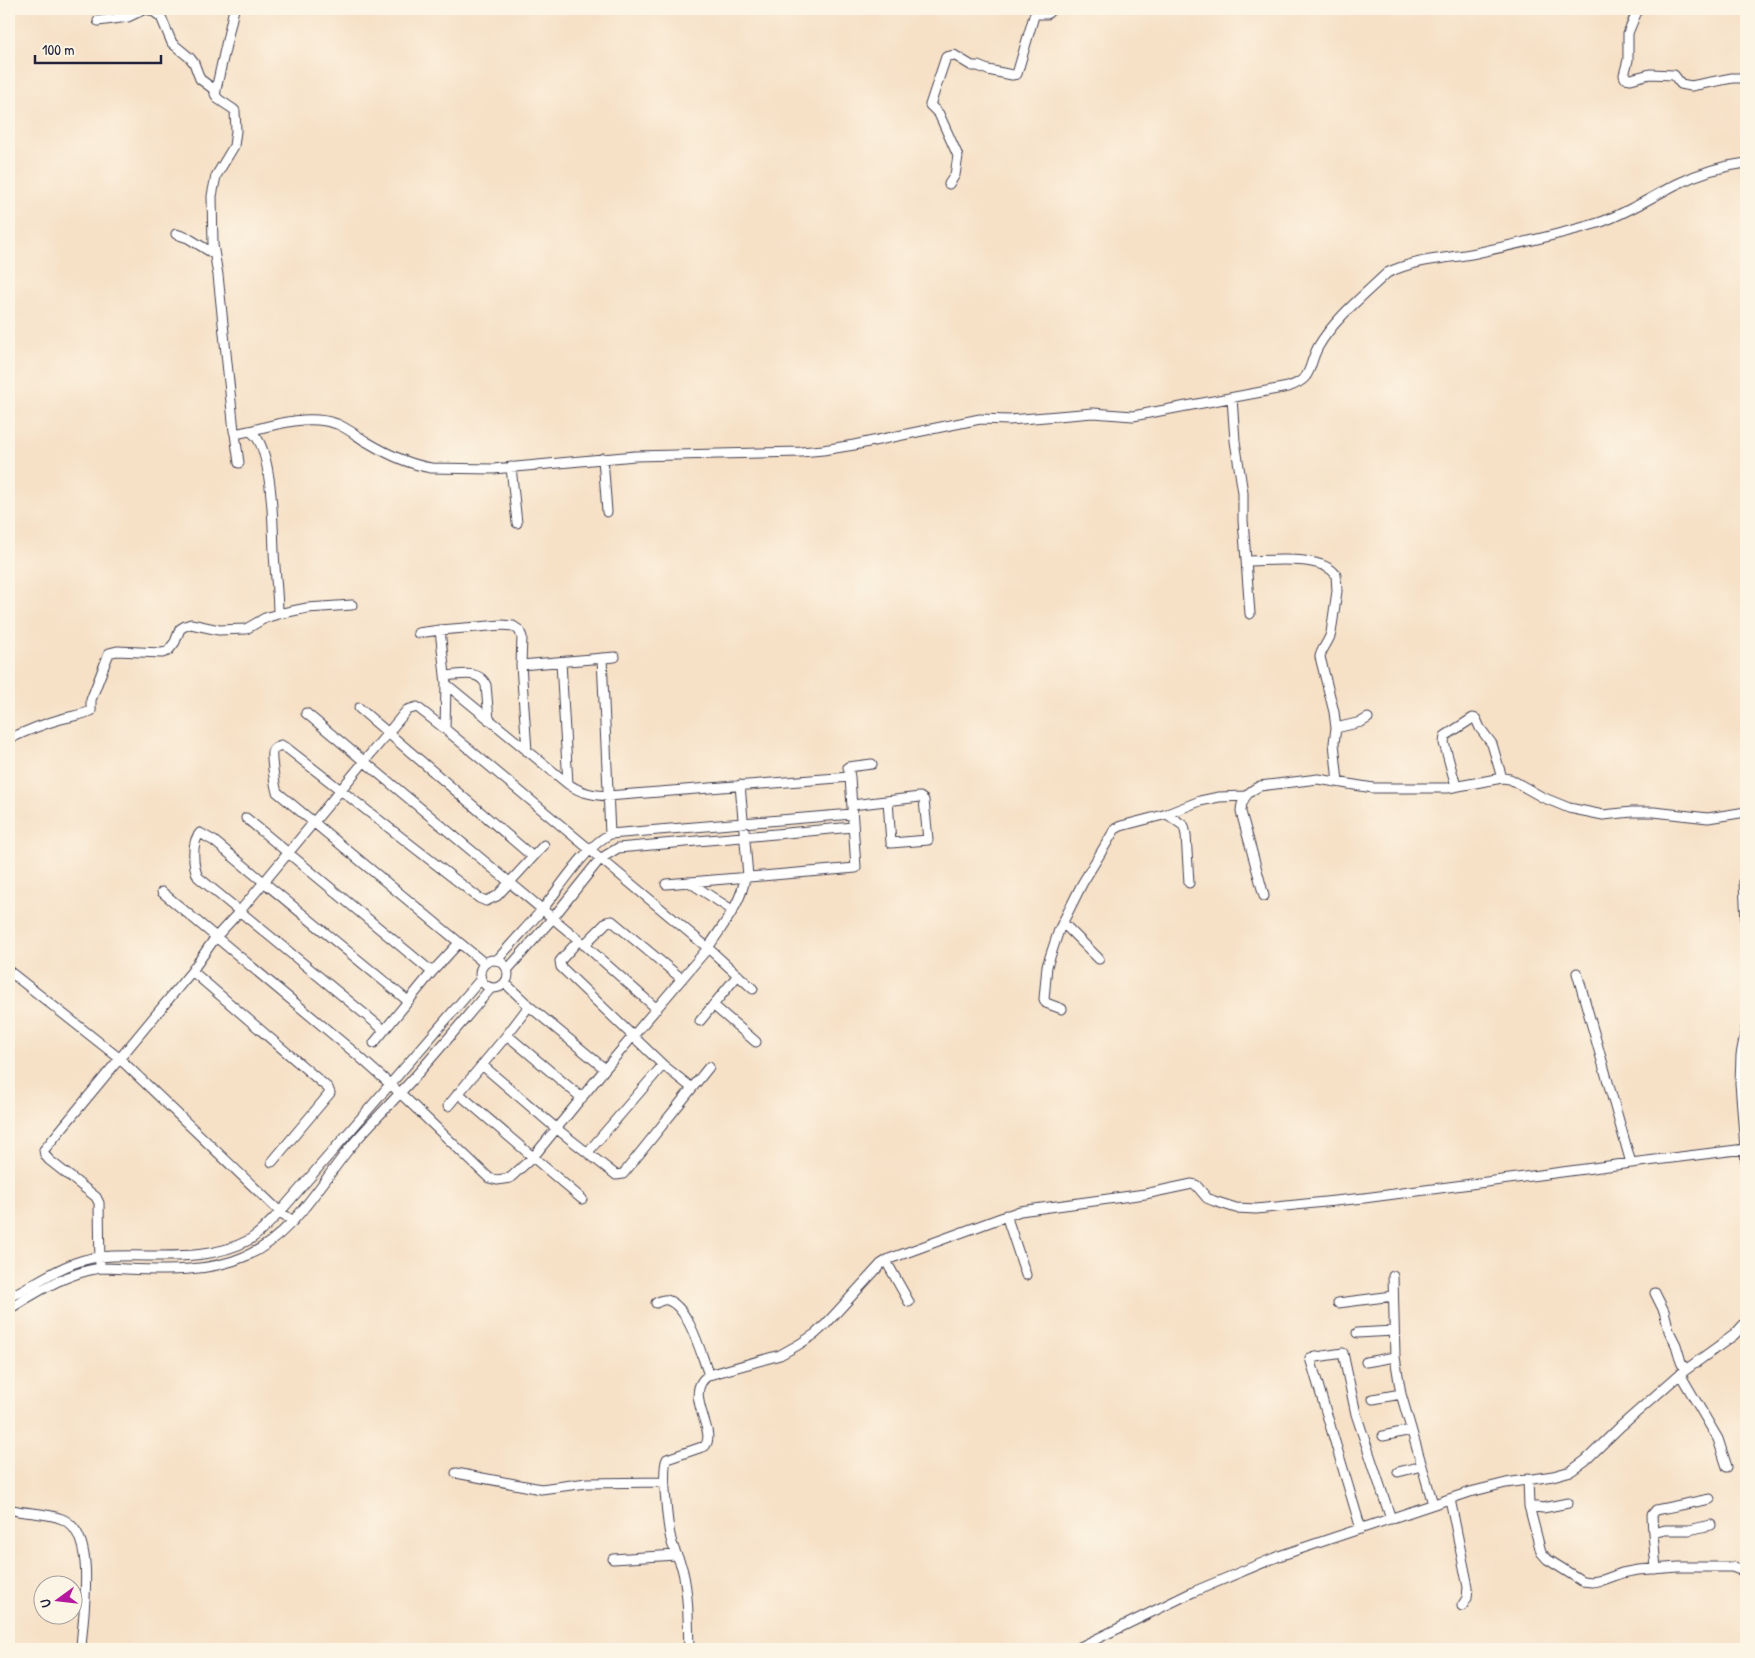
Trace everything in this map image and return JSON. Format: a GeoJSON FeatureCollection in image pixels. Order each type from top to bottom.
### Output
{"type":"FeatureCollection","features":[{"type":"Feature","properties":{"kind":"street"},"geometry":{"type":"LineString","coordinates":[[234,9],[216,97],[234,109],[236,131],[234,146],[216,176],[212,196],[214,254],[239,463]]}},
{"type":"Feature","properties":{"kind":"street"},"geometry":{"type":"LineString","coordinates":[[949,184],[955,175],[958,156],[938,112],[930,105],[946,58],[954,55],[972,66],[1012,75],[1016,74],[1034,16],[1037,14],[1047,14],[1052,9]]}},
{"type":"Feature","properties":{"kind":"street"},"geometry":{"type":"LineString","coordinates":[[1638,9],[1628,33],[1628,56],[1625,78],[1650,74],[1674,76],[1681,84],[1691,86],[1719,80],[1746,78]]}},
{"type":"Feature","properties":{"kind":"street"},"geometry":{"type":"LineString","coordinates":[[98,20],[128,17],[145,10],[159,14],[165,22],[172,43],[190,58],[199,77],[216,92]]}},
{"type":"Feature","properties":{"kind":"street"},"geometry":{"type":"LineString","coordinates":[[235,434],[297,420],[326,422],[337,424],[380,450],[421,466],[431,468],[493,469],[603,458],[689,453],[815,450],[854,445],[980,419],[1009,420],[1093,413],[1132,416],[1301,383],[1308,373],[1319,345],[1330,330],[1387,273],[1397,268],[1412,263],[1475,253],[1601,222],[1679,183],[1709,171],[1746,163]]}},
{"type":"Feature","properties":{"kind":"street"},"geometry":{"type":"LineString","coordinates":[[176,234],[188,238],[214,254]]}},
{"type":"Feature","properties":{"kind":"street"},"geometry":{"type":"LineString","coordinates":[[1232,398],[1235,440],[1244,493],[1243,520],[1250,614]]}},
{"type":"Feature","properties":{"kind":"street"},"geometry":{"type":"LineString","coordinates":[[249,432],[256,436],[264,457],[269,480],[274,524],[278,614]]}},
{"type":"Feature","properties":{"kind":"street"},"geometry":{"type":"LineString","coordinates":[[603,458],[607,512]]}},
{"type":"Feature","properties":{"kind":"street"},"geometry":{"type":"LineString","coordinates":[[511,467],[518,522]]}},
{"type":"Feature","properties":{"kind":"street"},"geometry":{"type":"LineString","coordinates":[[1246,561],[1311,562],[1326,566],[1336,575],[1337,591],[1331,634],[1320,657],[1330,693],[1336,728],[1334,743],[1338,782]]}},
{"type":"Feature","properties":{"kind":"street"},"geometry":{"type":"LineString","coordinates":[[9,739],[62,718],[80,716],[92,711],[91,700],[109,653],[118,651],[162,653],[168,651],[175,642],[180,629],[192,624],[219,630],[246,629],[265,618],[278,614],[307,608],[352,605]]}},
{"type":"Feature","properties":{"kind":"street"},"geometry":{"type":"LineString","coordinates":[[418,633],[513,626],[519,630],[522,637],[527,751]]}},
{"type":"Feature","properties":{"kind":"street"},"geometry":{"type":"LineString","coordinates":[[440,630],[445,680],[445,729]]}},
{"type":"Feature","properties":{"kind":"street"},"geometry":{"type":"LineString","coordinates":[[522,665],[614,656]]}},
{"type":"Feature","properties":{"kind":"street"},"geometry":{"type":"LineString","coordinates":[[602,658],[610,834]]}},
{"type":"Feature","properties":{"kind":"street"},"geometry":{"type":"LineString","coordinates":[[561,662],[568,784]]}},
{"type":"Feature","properties":{"kind":"street"},"geometry":{"type":"LineString","coordinates":[[445,680],[474,674],[484,680],[489,720]]}},
{"type":"Feature","properties":{"kind":"street"},"geometry":{"type":"LineString","coordinates":[[445,680],[489,720],[579,791],[608,796],[850,777]]}},
{"type":"Feature","properties":{"kind":"street"},"geometry":{"type":"LineString","coordinates":[[100,1268],[98,1257],[99,1203],[96,1197],[49,1160],[44,1150],[192,971],[215,938],[240,911],[407,710],[416,707],[445,729],[708,948],[753,989]]}},
{"type":"Feature","properties":{"kind":"street"},"geometry":{"type":"LineString","coordinates":[[359,708],[533,857]]}},
{"type":"Feature","properties":{"kind":"street"},"geometry":{"type":"LineString","coordinates":[[306,713],[542,910],[657,1009]]}},
{"type":"Feature","properties":{"kind":"street"},"geometry":{"type":"LineString","coordinates":[[1336,728],[1361,722],[1368,718]]}},
{"type":"Feature","properties":{"kind":"street"},"geometry":{"type":"LineString","coordinates":[[1456,786],[1444,743],[1445,736],[1474,718],[1492,744],[1502,778]]}},
{"type":"Feature","properties":{"kind":"street"},"geometry":{"type":"LineString","coordinates":[[484,963],[278,792],[272,752],[275,747],[281,745],[288,749],[479,898],[486,901],[492,900],[497,896],[544,845]]}},
{"type":"Feature","properties":{"kind":"street"},"geometry":{"type":"LineString","coordinates":[[666,884],[856,868],[848,768],[872,764]]}},
{"type":"Feature","properties":{"kind":"street"},"geometry":{"type":"LineString","coordinates":[[1264,896],[1241,812],[1241,804],[1246,796],[1260,786],[1318,779],[1385,789],[1456,786],[1502,778],[1510,779],[1542,797],[1569,808],[1603,815],[1654,812],[1708,818],[1746,812]]}},
{"type":"Feature","properties":{"kind":"street"},"geometry":{"type":"LineString","coordinates":[[162,892],[400,1093],[489,1178],[497,1180],[510,1178],[534,1156],[708,948],[739,900],[744,889],[745,877],[748,876],[740,786]]}},
{"type":"Feature","properties":{"kind":"street"},"geometry":{"type":"LineString","coordinates":[[1062,1009],[1046,1003],[1043,996],[1047,966],[1062,923],[1082,884],[1115,829],[1167,814],[1200,801],[1219,797],[1246,796]]}},
{"type":"Feature","properties":{"kind":"street"},"geometry":{"type":"LineString","coordinates":[[498,960],[542,910],[590,850],[610,834],[742,822],[852,809],[888,801],[920,797],[924,800],[928,840],[891,843],[888,801]]}},
{"type":"Feature","properties":{"kind":"street"},"geometry":{"type":"LineString","coordinates":[[1167,814],[1184,826],[1189,883]]}},
{"type":"Feature","properties":{"kind":"street"},"geometry":{"type":"LineString","coordinates":[[246,818],[432,972]]}},
{"type":"Feature","properties":{"kind":"street"},"geometry":{"type":"LineString","coordinates":[[508,969],[552,919],[600,859],[618,848],[853,828]]}},
{"type":"Feature","properties":{"kind":"street"},"geometry":{"type":"LineString","coordinates":[[384,1030],[198,877],[195,870],[194,850],[197,835],[202,833],[214,840],[408,1001]]}},
{"type":"Feature","properties":{"kind":"street"},"geometry":{"type":"LineString","coordinates":[[1746,871],[1744,882],[1746,922]]}},
{"type":"Feature","properties":{"kind":"street"},"geometry":{"type":"LineString","coordinates":[[689,882],[732,910]]}},
{"type":"Feature","properties":{"kind":"street"},"geometry":{"type":"LineString","coordinates":[[682,979],[609,920],[560,961],[561,967],[663,1065],[692,1088]]}},
{"type":"Feature","properties":{"kind":"street"},"geometry":{"type":"LineString","coordinates":[[1062,923],[1099,958]]}},
{"type":"Feature","properties":{"kind":"street"},"geometry":{"type":"LineString","coordinates":[[374,1043],[432,972],[459,943]]}},
{"type":"Feature","properties":{"kind":"street"},"geometry":{"type":"LineString","coordinates":[[493,959],[505,964],[508,969],[505,983],[500,987],[491,988],[485,985],[481,979],[480,971],[484,963],[493,959]]}},
{"type":"Feature","properties":{"kind":"street"},"geometry":{"type":"LineString","coordinates":[[9,971],[119,1058],[280,1212],[292,1221]]}},
{"type":"Feature","properties":{"kind":"street"},"geometry":{"type":"LineString","coordinates":[[192,971],[328,1088],[330,1093],[272,1162]]}},
{"type":"Feature","properties":{"kind":"street"},"geometry":{"type":"LineString","coordinates":[[1577,973],[1631,1162]]}},
{"type":"Feature","properties":{"kind":"street"},"geometry":{"type":"LineString","coordinates":[[700,1021],[738,975]]}},
{"type":"Feature","properties":{"kind":"street"},"geometry":{"type":"LineString","coordinates":[[9,1297],[50,1273],[82,1260],[98,1257],[178,1256],[212,1252],[234,1247],[250,1240],[263,1230],[280,1212],[481,979]]}},
{"type":"Feature","properties":{"kind":"street"},"geometry":{"type":"LineString","coordinates":[[505,983],[529,1006],[605,1069]]}},
{"type":"Feature","properties":{"kind":"street"},"geometry":{"type":"LineString","coordinates":[[9,1309],[54,1282],[88,1270],[100,1268],[193,1269],[231,1262],[260,1248],[292,1221],[353,1143],[400,1093],[491,988]]}},
{"type":"Feature","properties":{"kind":"street"},"geometry":{"type":"LineString","coordinates":[[713,1005],[756,1042]]}},
{"type":"Feature","properties":{"kind":"street"},"geometry":{"type":"LineString","coordinates":[[448,1106],[507,1036],[529,1006]]}},
{"type":"Feature","properties":{"kind":"street"},"geometry":{"type":"LineString","coordinates":[[1746,1028],[1740,1083],[1746,1161]]}},
{"type":"Feature","properties":{"kind":"street"},"geometry":{"type":"LineString","coordinates":[[507,1036],[582,1098]]}},
{"type":"Feature","properties":{"kind":"street"},"geometry":{"type":"LineString","coordinates":[[482,1065],[557,1129],[616,1175],[623,1174],[709,1067]]}},
{"type":"Feature","properties":{"kind":"street"},"geometry":{"type":"LineString","coordinates":[[588,1152],[663,1065]]}},
{"type":"Feature","properties":{"kind":"street"},"geometry":{"type":"LineString","coordinates":[[458,1093],[582,1199]]}},
{"type":"Feature","properties":{"kind":"street"},"geometry":{"type":"LineString","coordinates":[[689,1649],[686,1590],[683,1570],[670,1537],[664,1482],[665,1462],[667,1459],[705,1446],[708,1443],[698,1388],[702,1380],[709,1375],[780,1355],[815,1334],[886,1260],[1006,1215],[1029,1209],[1145,1194],[1192,1184],[1200,1188],[1207,1198],[1236,1208],[1256,1209],[1302,1206],[1631,1162],[1745,1149]]}},
{"type":"Feature","properties":{"kind":"street"},"geometry":{"type":"LineString","coordinates":[[1006,1215],[1026,1275]]}},
{"type":"Feature","properties":{"kind":"street"},"geometry":{"type":"LineString","coordinates":[[886,1260],[909,1302]]}},
{"type":"Feature","properties":{"kind":"street"},"geometry":{"type":"LineString","coordinates":[[1393,1276],[1395,1357],[1401,1394],[1433,1504]]}},
{"type":"Feature","properties":{"kind":"street"},"geometry":{"type":"LineString","coordinates":[[1655,1293],[1664,1311],[1683,1372],[1718,1439],[1727,1467]]}},
{"type":"Feature","properties":{"kind":"street"},"geometry":{"type":"LineString","coordinates":[[1338,1303],[1393,1296]]}},
{"type":"Feature","properties":{"kind":"street"},"geometry":{"type":"LineString","coordinates":[[656,1303],[667,1300],[674,1304],[684,1316],[693,1330],[709,1375]]}},
{"type":"Feature","properties":{"kind":"street"},"geometry":{"type":"LineString","coordinates":[[1076,1649],[1169,1603],[1228,1576],[1279,1556],[1490,1486],[1562,1474],[1578,1467],[1621,1426],[1683,1372],[1734,1335],[1746,1322]]}},
{"type":"Feature","properties":{"kind":"street"},"geometry":{"type":"LineString","coordinates":[[1357,1333],[1394,1331]]}},
{"type":"Feature","properties":{"kind":"street"},"geometry":{"type":"LineString","coordinates":[[1360,1529],[1310,1358],[1344,1353],[1356,1414],[1391,1519]]}},
{"type":"Feature","properties":{"kind":"street"},"geometry":{"type":"LineString","coordinates":[[1366,1362],[1395,1357]]}},
{"type":"Feature","properties":{"kind":"street"},"geometry":{"type":"LineString","coordinates":[[1373,1399],[1401,1394]]}},
{"type":"Feature","properties":{"kind":"street"},"geometry":{"type":"LineString","coordinates":[[1383,1436],[1411,1430]]}},
{"type":"Feature","properties":{"kind":"street"},"geometry":{"type":"LineString","coordinates":[[1398,1472],[1422,1466]]}},
{"type":"Feature","properties":{"kind":"street"},"geometry":{"type":"LineString","coordinates":[[456,1473],[541,1489],[587,1483],[664,1482]]}},
{"type":"Feature","properties":{"kind":"street"},"geometry":{"type":"LineString","coordinates":[[1528,1479],[1529,1506],[1541,1552],[1547,1559],[1582,1581],[1597,1581],[1622,1573],[1656,1569],[1732,1567],[1746,1572]]}},
{"type":"Feature","properties":{"kind":"street"},"geometry":{"type":"LineString","coordinates":[[1450,1499],[1468,1587],[1467,1598],[1462,1606]]}},
{"type":"Feature","properties":{"kind":"street"},"geometry":{"type":"LineString","coordinates":[[1656,1569],[1652,1515],[1656,1510],[1710,1500]]}},
{"type":"Feature","properties":{"kind":"street"},"geometry":{"type":"LineString","coordinates":[[1529,1506],[1544,1508],[1568,1503]]}},
{"type":"Feature","properties":{"kind":"street"},"geometry":{"type":"LineString","coordinates":[[9,1509],[58,1518],[77,1531],[82,1543],[85,1566],[81,1649]]}},
{"type":"Feature","properties":{"kind":"street"},"geometry":{"type":"LineString","coordinates":[[1653,1533],[1665,1530],[1689,1530],[1711,1525]]}},
{"type":"Feature","properties":{"kind":"street"},"geometry":{"type":"LineString","coordinates":[[613,1559],[676,1555]]}}]}
